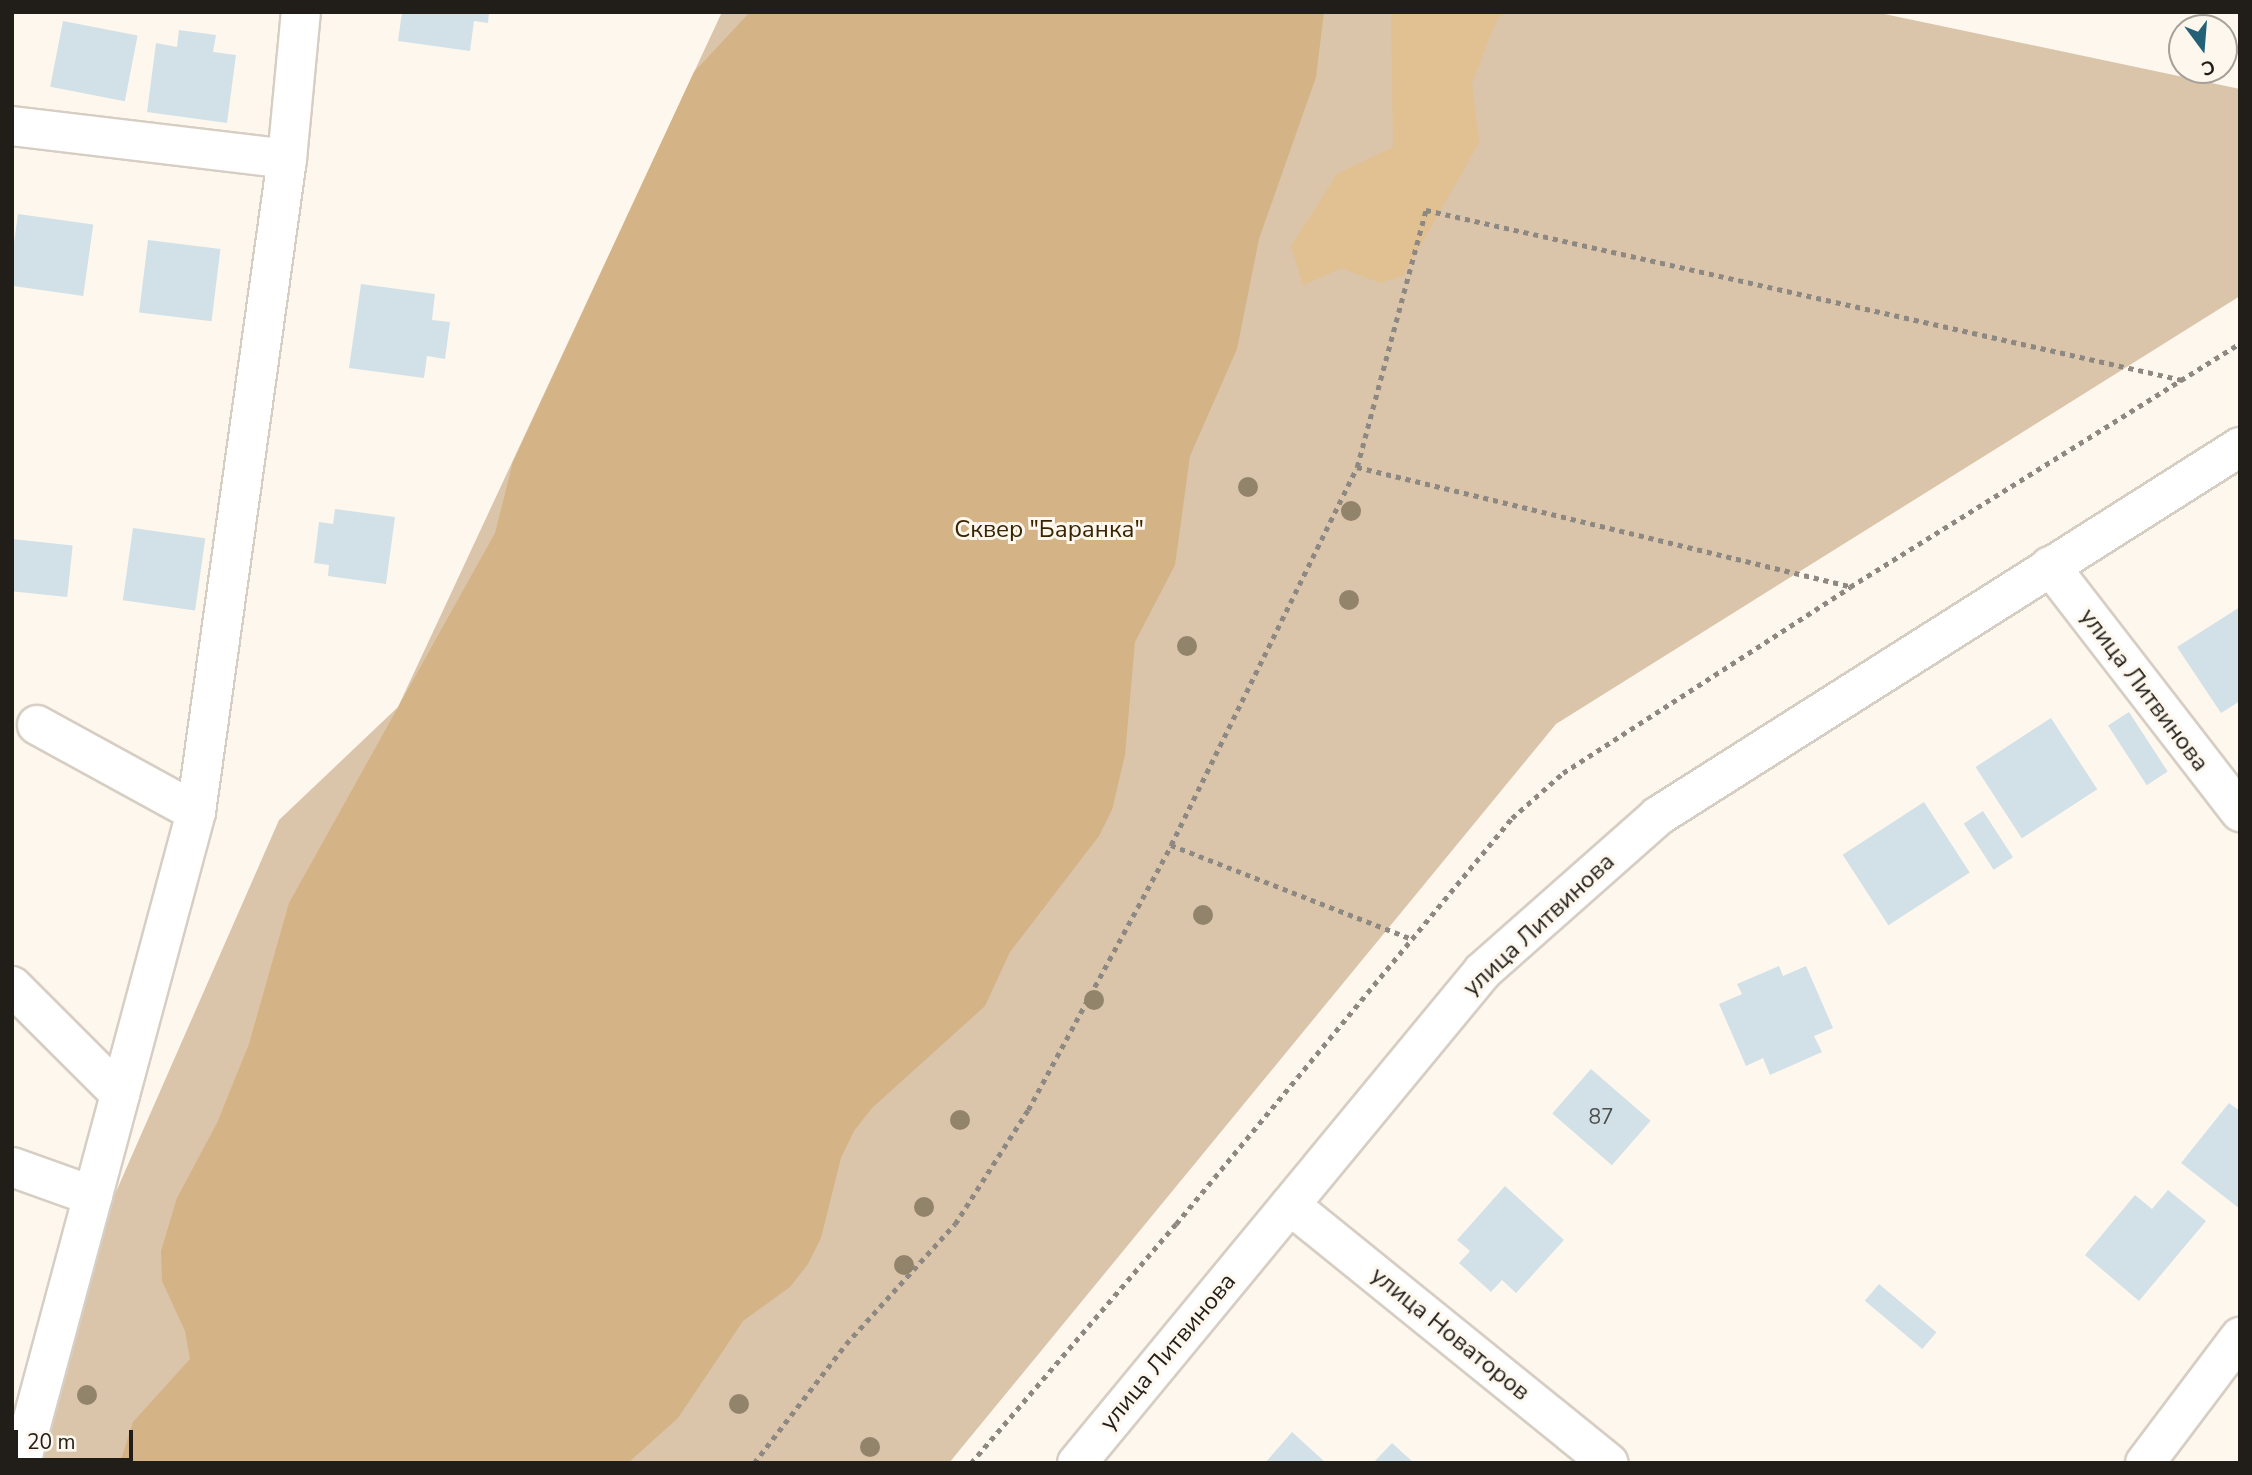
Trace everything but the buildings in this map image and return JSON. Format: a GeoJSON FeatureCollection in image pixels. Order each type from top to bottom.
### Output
{"type":"FeatureCollection","features":[{"type":"Feature","properties":{"kind":"street"},"geometry":{"type":"LineString","coordinates":[[21,1463],[196,812],[287,159],[300,12]]}},
{"type":"Feature","properties":{"kind":"street"},"geometry":{"type":"LineString","coordinates":[[12,126],[287,159]]}},
{"type":"Feature","properties":{"kind":"street","name":"улица Литвинова"},"geometry":{"type":"LineString","coordinates":[[1077,1463],[1483,971],[1658,816],[2240,447]]}},
{"type":"Feature","properties":{"kind":"street","name":"улица Литвинова"},"geometry":{"type":"LineString","coordinates":[[2050,566],[2240,812]]}},
{"type":"Feature","properties":{"kind":"street"},"geometry":{"type":"LineString","coordinates":[[37,725],[196,812]]}},
{"type":"Feature","properties":{"kind":"street"},"geometry":{"type":"LineString","coordinates":[[12,986],[120,1094]]}},
{"type":"Feature","properties":{"kind":"street"},"geometry":{"type":"LineString","coordinates":[[12,1167],[93,1196]]}},
{"type":"Feature","properties":{"kind":"street","name":"улица Новаторов"},"geometry":{"type":"LineString","coordinates":[[1290,1205],[1609,1463]]}},
{"type":"Feature","properties":{"kind":"street"},"geometry":{"type":"LineString","coordinates":[[2146,1463],[2240,1337]]}},
{"type":"Feature","properties":{"kind":"path"},"geometry":{"type":"LineString","coordinates":[[754,1463],[846,1344],[955,1224],[1028,1110],[1171,845],[1357,467],[1426,210],[2183,380]]}},
{"type":"Feature","properties":{"kind":"path"},"geometry":{"type":"LineString","coordinates":[[1357,467],[1850,587]]}},
{"type":"Feature","properties":{"kind":"path"},"geometry":{"type":"LineString","coordinates":[[1171,845],[1412,939]]}},
{"type":"Feature","properties":{"kind":"green space","name":"Сквер \"Баранка\""},"geometry":{"type":"Polygon","coordinates":[[[722,12],[1875,12],[2168,74],[2168,84],[2216,84],[2240,89],[2240,296],[1556,724],[949,1463],[12,1463],[12,1429],[279,820],[398,707],[722,12]]]}},
{"type":"Feature","properties":{"kind":"shaded area"},"geometry":{"type":"Polygon","coordinates":[[[750,12],[1324,12],[1316,77],[1259,239],[1237,349],[1190,456],[1175,565],[1135,642],[1125,755],[1112,810],[1099,836],[1010,952],[985,1006],[872,1108],[854,1131],[841,1158],[821,1238],[808,1264],[790,1287],[743,1321],[678,1418],[628,1463],[120,1463],[133,1422],[190,1359],[185,1331],[162,1281],[161,1251],[177,1198],[217,1123],[249,1044],[289,903],[495,533],[513,462],[694,72],[750,12]]]}},
{"type":"Feature","properties":{"kind":"shaded area"},"geometry":{"type":"Polygon","coordinates":[[[1391,12],[1506,12],[1497,19],[1472,83],[1479,143],[1403,276],[1380,283],[1342,268],[1303,285],[1291,246],[1337,174],[1393,147],[1391,12]]]}}]}
